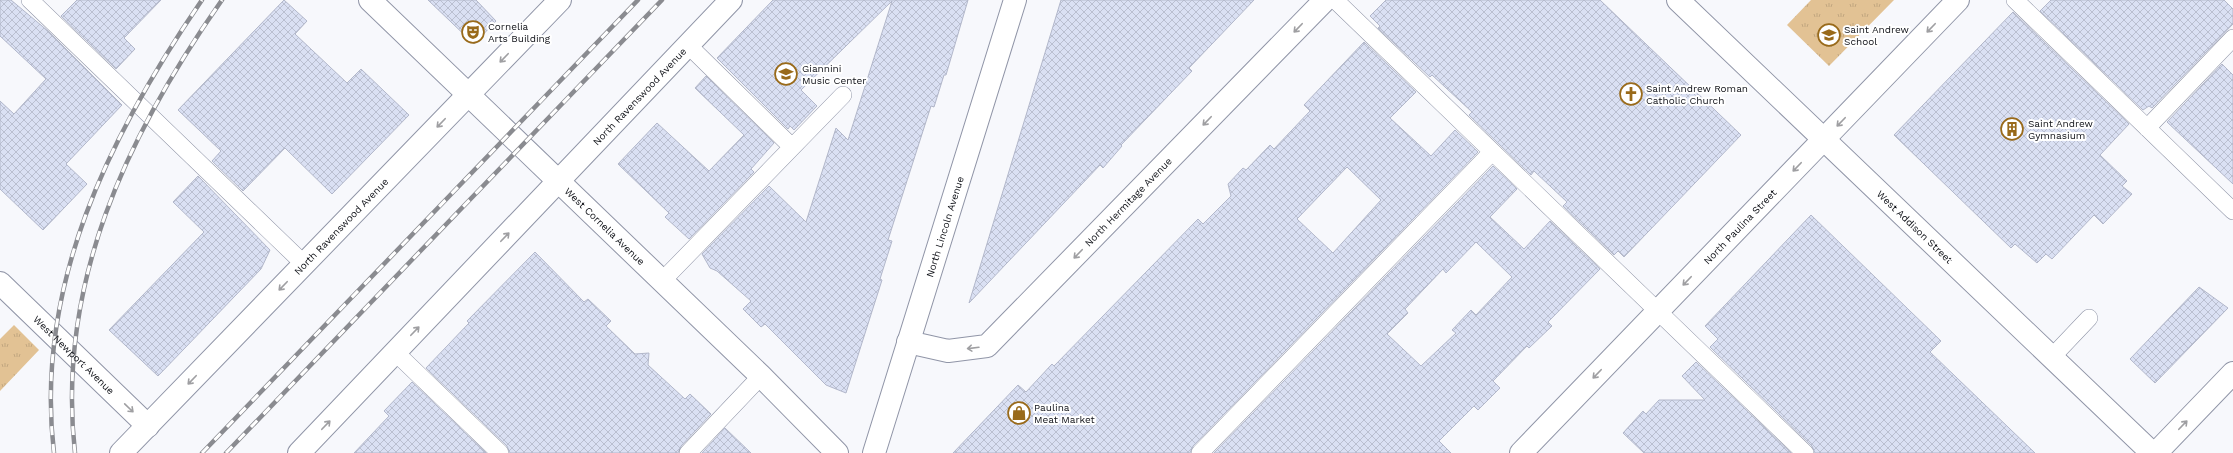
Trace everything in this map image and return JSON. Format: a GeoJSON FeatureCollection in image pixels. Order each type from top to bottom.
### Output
{"type":"FeatureCollection","features":[{"type":"Feature","properties":{"kind":"street","name":"West Cornelia Avenue"},"geometry":{"type":"LineString","coordinates":[[370,0],[761,376],[837,453]]}},
{"type":"Feature","properties":{"kind":"street","name":"North Ravenswood Avenue"},"geometry":{"type":"LineString","coordinates":[[121,453],[560,0]]}},
{"type":"Feature","properties":{"kind":"street","name":"North Ravenswood Avenue"},"geometry":{"type":"LineString","coordinates":[[299,453],[731,0]]}},
{"type":"Feature","properties":{"kind":"street","name":"North Lincoln Avenue"},"geometry":{"type":"LineString","coordinates":[[874,453],[1015,0]]}},
{"type":"Feature","properties":{"kind":"street","name":"North Hermitage Avenue"},"geometry":{"type":"LineString","coordinates":[[908,342],[948,351],[987,346],[1326,0]]}},
{"type":"Feature","properties":{"kind":"street","name":"West Addison Street"},"geometry":{"type":"LineString","coordinates":[[1678,0],[2152,453]]}},
{"type":"Feature","properties":{"kind":"street","name":"North Paulina Street"},"geometry":{"type":"LineString","coordinates":[[1521,453],[1825,140],[1958,0]]}},
{"type":"Feature","properties":{"kind":"street","name":"West Newport Avenue"},"geometry":{"type":"LineString","coordinates":[[0,283],[148,426]]}},
{"type":"Feature","properties":{"kind":"street"},"geometry":{"type":"LineString","coordinates":[[2156,453],[2233,373]]}},
{"type":"Feature","properties":{"kind":"lane"},"geometry":{"type":"LineString","coordinates":[[30,0],[304,264]]}},
{"type":"Feature","properties":{"kind":"lane"},"geometry":{"type":"LineString","coordinates":[[1335,0],[1805,453]]}},
{"type":"Feature","properties":{"kind":"lane"},"geometry":{"type":"LineString","coordinates":[[2015,0],[2233,211]]}},
{"type":"Feature","properties":{"kind":"lane"},"geometry":{"type":"LineString","coordinates":[[2147,128],[2233,38]]}},
{"type":"Feature","properties":{"kind":"lane"},"geometry":{"type":"LineString","coordinates":[[688,45],[792,147]]}},
{"type":"Feature","properties":{"kind":"lane"},"geometry":{"type":"LineString","coordinates":[[662,281],[843,95]]}},
{"type":"Feature","properties":{"kind":"lane"},"geometry":{"type":"LineString","coordinates":[[1200,453],[1492,152]]}},
{"type":"Feature","properties":{"kind":"lane"},"geometry":{"type":"LineString","coordinates":[[2052,357],[2089,318]]}},
{"type":"Feature","properties":{"kind":"lane"},"geometry":{"type":"LineString","coordinates":[[395,352],[500,453]]}},
{"type":"Feature","properties":{"kind":"lane"},"geometry":{"type":"LineString","coordinates":[[688,453],[761,376]]}},
{"type":"Feature","properties":{"kind":"green space","name":"Saint Andrew School"},"geometry":{"type":"Polygon","coordinates":[[[1811,0],[1894,0],[1829,66],[1787,25],[1811,0]]]}},
{"type":"Feature","properties":{"kind":"green space"},"geometry":{"type":"Polygon","coordinates":[[[14,325],[39,350],[0,391],[0,339],[14,325]]]}},
{"type":"Feature","properties":{"kind":"building"},"geometry":{"type":"Polygon","coordinates":[[[0,0],[11,0],[48,31],[122,105],[66,164],[87,184],[43,230],[0,189],[0,101],[14,114],[46,79],[0,36],[0,0]]]}},
{"type":"Feature","properties":{"kind":"building"},"geometry":{"type":"Polygon","coordinates":[[[77,0],[161,0],[124,38],[135,49],[116,69],[61,16],[77,0]]]}},
{"type":"Feature","properties":{"kind":"building"},"geometry":{"type":"Polygon","coordinates":[[[284,0],[307,21],[295,34],[347,83],[361,69],[409,115],[332,194],[285,148],[243,191],[212,161],[221,151],[178,110],[284,0]]]}},
{"type":"Feature","properties":{"kind":"building","name":"Cornelia Arts Building"},"geometry":{"type":"Polygon","coordinates":[[[428,0],[476,0],[496,21],[474,44],[428,0]]]}},
{"type":"Feature","properties":{"kind":"building"},"geometry":{"type":"Polygon","coordinates":[[[773,0],[968,0],[946,75],[944,75],[934,107],[931,106],[888,240],[892,241],[880,279],[882,280],[846,393],[826,385],[765,324],[761,327],[743,309],[751,301],[717,271],[710,268],[702,254],[769,186],[806,222],[836,128],[848,140],[892,1],[801,90],[817,106],[794,130],[790,126],[788,129],[717,58],[773,0]]]}},
{"type":"Feature","properties":{"kind":"building"},"geometry":{"type":"Polygon","coordinates":[[[1061,0],[1254,0],[1189,68],[1192,71],[1121,145],[1122,146],[1103,168],[1100,165],[969,303],[1061,0]]]}},
{"type":"Feature","properties":{"kind":"building"},"geometry":{"type":"Polygon","coordinates":[[[1386,0],[1600,0],[1741,135],[1624,257],[1618,251],[1614,255],[1563,206],[1567,202],[1534,171],[1531,175],[1469,115],[1472,112],[1432,75],[1430,77],[1378,28],[1380,26],[1370,16],[1386,0]]]}},
{"type":"Feature","properties":{"kind":"building"},"geometry":{"type":"Polygon","coordinates":[[[2051,0],[2224,0],[2233,9],[2233,24],[2152,108],[2149,106],[2143,110],[2040,11],[2051,0]]]}},
{"type":"Feature","properties":{"kind":"building","name":"Saint Andrew Gymnasium"},"geometry":{"type":"Polygon","coordinates":[[[2013,12],[2129,124],[2100,155],[2127,181],[2122,186],[2132,194],[2103,224],[2094,215],[2052,259],[2046,254],[2037,263],[2015,244],[2011,248],[1894,135],[2013,12]]]}},
{"type":"Feature","properties":{"kind":"building"},"geometry":{"type":"Polygon","coordinates":[[[1364,42],[1416,92],[1390,118],[1431,156],[1455,130],[1478,152],[1193,446],[1190,453],[953,453],[1018,385],[1026,392],[1052,364],[1054,366],[1198,219],[1203,224],[1231,196],[1228,184],[1243,168],[1246,170],[1270,145],[1274,149],[1310,111],[1304,105],[1364,42]],[[1347,167],[1297,219],[1333,253],[1381,200],[1347,167]]]}},
{"type":"Feature","properties":{"kind":"building"},"geometry":{"type":"Polygon","coordinates":[[[2222,64],[2233,75],[2233,184],[2167,122],[2222,64]]]}},
{"type":"Feature","properties":{"kind":"building"},"geometry":{"type":"Polygon","coordinates":[[[706,76],[774,143],[751,169],[754,172],[689,239],[665,217],[669,213],[618,164],[657,123],[709,171],[744,135],[695,88],[706,76]]]}},
{"type":"Feature","properties":{"kind":"building"},"geometry":{"type":"Polygon","coordinates":[[[1493,166],[1517,189],[1490,217],[1524,249],[1550,221],[1600,269],[1548,322],[1552,326],[1529,348],[1527,346],[1493,381],[1500,388],[1478,410],[1474,406],[1439,441],[1451,453],[1214,453],[1493,166]],[[1476,242],[1446,273],[1443,269],[1405,309],[1408,313],[1387,334],[1421,366],[1456,333],[1452,330],[1471,310],[1476,315],[1512,277],[1476,242]]]}},
{"type":"Feature","properties":{"kind":"building"},"geometry":{"type":"Polygon","coordinates":[[[198,176],[270,250],[261,269],[158,376],[109,330],[204,232],[173,202],[198,176]]]}},
{"type":"Feature","properties":{"kind":"building"},"geometry":{"type":"Polygon","coordinates":[[[1811,215],[1941,341],[1930,352],[2035,453],[1815,453],[1812,446],[1710,347],[1718,339],[1705,326],[1811,215]]]}},
{"type":"Feature","properties":{"kind":"building"},"geometry":{"type":"Polygon","coordinates":[[[535,252],[584,302],[588,299],[611,321],[606,326],[635,354],[649,353],[648,365],[685,399],[690,394],[711,414],[681,446],[678,453],[510,453],[507,446],[426,368],[469,323],[467,321],[535,252]]]}},
{"type":"Feature","properties":{"kind":"building"},"geometry":{"type":"Polygon","coordinates":[[[2199,287],[2228,308],[2155,383],[2130,359],[2199,287]]]}},
{"type":"Feature","properties":{"kind":"building"},"geometry":{"type":"Polygon","coordinates":[[[1696,362],[1791,453],[1644,453],[1623,433],[1643,411],[1646,414],[1659,400],[1705,400],[1682,376],[1696,362]]]}},
{"type":"Feature","properties":{"kind":"building"},"geometry":{"type":"Polygon","coordinates":[[[412,382],[486,453],[354,453],[389,416],[384,411],[412,382]]]}},
{"type":"Feature","properties":{"kind":"building"},"geometry":{"type":"Polygon","coordinates":[[[725,428],[751,453],[702,453],[725,428]]]}},
{"type":"Feature","properties":{"kind":"railway"},"geometry":{"type":"LineString","coordinates":[[54,453],[51,391],[56,331],[68,272],[86,214],[109,158],[137,104],[168,51],[202,0]]}},
{"type":"Feature","properties":{"kind":"railway"},"geometry":{"type":"LineString","coordinates":[[75,453],[72,391],[77,330],[88,271],[106,214],[129,158],[156,104],[188,51],[222,0]]}},
{"type":"Feature","properties":{"kind":"railway"},"geometry":{"type":"LineString","coordinates":[[202,453],[638,0]]}},
{"type":"Feature","properties":{"kind":"railway"},"geometry":{"type":"LineString","coordinates":[[226,453],[662,0]]}},
{"type":"Feature","properties":{"kind":"place","name":"Cornelia Arts Building"},"geometry":{"type":"Point","coordinates":[473,32]}},
{"type":"Feature","properties":{"kind":"place","name":"Saint Andrew School"},"geometry":{"type":"Point","coordinates":[1829,35]}},
{"type":"Feature","properties":{"kind":"place","name":"Giannini Music Center"},"geometry":{"type":"Point","coordinates":[786,74]}},
{"type":"Feature","properties":{"kind":"place","name":"Saint Andrew Roman Catholic Church"},"geometry":{"type":"Point","coordinates":[1631,94]}},
{"type":"Feature","properties":{"kind":"place","name":"Saint Andrew Gymnasium"},"geometry":{"type":"Point","coordinates":[2012,129]}},
{"type":"Feature","properties":{"kind":"place","name":"Paulina Meat Market"},"geometry":{"type":"Point","coordinates":[1019,413]}}]}
